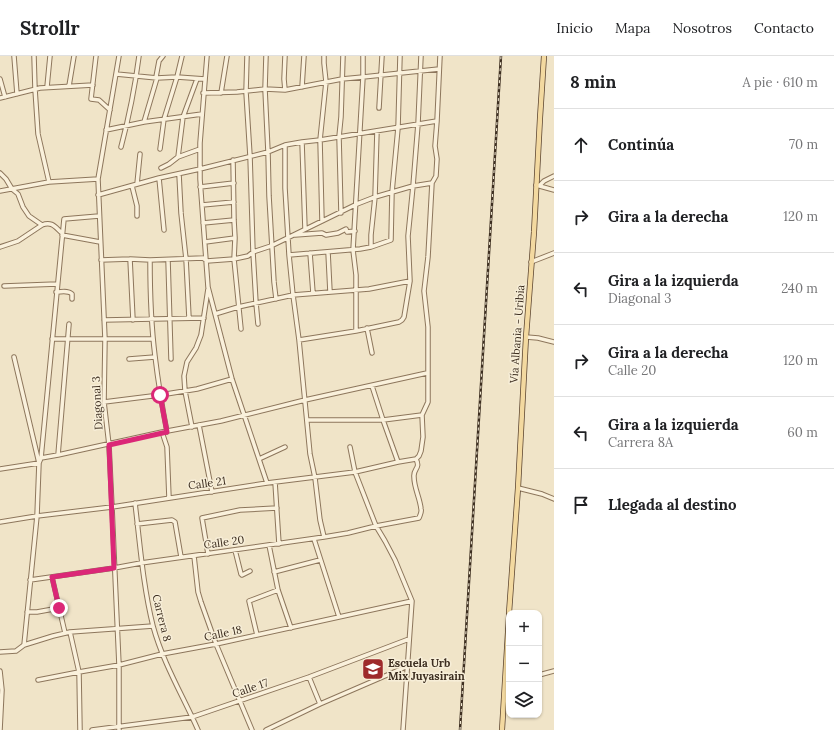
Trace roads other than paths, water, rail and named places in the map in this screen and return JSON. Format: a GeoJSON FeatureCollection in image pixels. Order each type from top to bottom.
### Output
{"type":"FeatureCollection","features":[{"type":"Feature","properties":{"kind":"main road","name":"Vía Albania - Uribia"},"geometry":{"type":"LineString","coordinates":[[509,610],[531,262],[538,185],[544,56]]}},
{"type":"Feature","properties":{"kind":"main road"},"geometry":{"type":"LineString","coordinates":[[502,730],[506,682]]}},
{"type":"Feature","properties":{"kind":"street"},"geometry":{"type":"LineString","coordinates":[[14,56],[17,94]]}},
{"type":"Feature","properties":{"kind":"street"},"geometry":{"type":"LineString","coordinates":[[34,56],[38,134],[49,182]]}},
{"type":"Feature","properties":{"kind":"street"},"geometry":{"type":"LineString","coordinates":[[46,87],[50,56]]}},
{"type":"Feature","properties":{"kind":"street"},"geometry":{"type":"LineString","coordinates":[[69,86],[74,56]]}},
{"type":"Feature","properties":{"kind":"street"},"geometry":{"type":"LineString","coordinates":[[96,56],[91,99],[99,100],[110,110]]}},
{"type":"Feature","properties":{"kind":"street","name":"Diagonal 3"},"geometry":{"type":"LineString","coordinates":[[119,56],[98,179],[105,339],[104,402],[109,445],[112,507],[119,728]]}},
{"type":"Feature","properties":{"kind":"street"},"geometry":{"type":"LineString","coordinates":[[121,147],[127,126],[139,56]]}},
{"type":"Feature","properties":{"kind":"street"},"geometry":{"type":"LineString","coordinates":[[144,122],[157,77],[159,61],[163,56]]}},
{"type":"Feature","properties":{"kind":"street"},"geometry":{"type":"LineString","coordinates":[[160,149],[164,119],[177,78],[182,56]]}},
{"type":"Feature","properties":{"kind":"street"},"geometry":{"type":"LineString","coordinates":[[192,427],[185,391],[184,376],[187,362],[196,348],[201,335],[208,287],[200,187],[200,149],[203,93],[207,56]]}},
{"type":"Feature","properties":{"kind":"street"},"geometry":{"type":"LineString","coordinates":[[221,93],[227,56]]}},
{"type":"Feature","properties":{"kind":"street"},"geometry":{"type":"LineString","coordinates":[[247,56],[246,92],[253,252],[258,324]]}},
{"type":"Feature","properties":{"kind":"street"},"geometry":{"type":"LineString","coordinates":[[266,56],[265,90],[271,246],[276,299]]}},
{"type":"Feature","properties":{"kind":"street"},"geometry":{"type":"LineString","coordinates":[[285,56],[285,90]]}},
{"type":"Feature","properties":{"kind":"street"},"geometry":{"type":"LineString","coordinates":[[302,87],[304,56]]}},
{"type":"Feature","properties":{"kind":"street"},"geometry":{"type":"LineString","coordinates":[[322,222],[320,140],[326,82],[324,56]]}},
{"type":"Feature","properties":{"kind":"street"},"geometry":{"type":"LineString","coordinates":[[341,213],[339,137],[343,56]]}},
{"type":"Feature","properties":{"kind":"street"},"geometry":{"type":"LineString","coordinates":[[356,331],[356,275],[354,250],[363,56]]}},
{"type":"Feature","properties":{"kind":"street"},"geometry":{"type":"LineString","coordinates":[[379,108],[382,56]]}},
{"type":"Feature","properties":{"kind":"street"},"geometry":{"type":"LineString","coordinates":[[289,255],[354,250],[371,247],[391,240],[392,192],[398,128],[400,56]]}},
{"type":"Feature","properties":{"kind":"street"},"geometry":{"type":"LineString","coordinates":[[299,340],[356,331],[399,322],[404,317],[410,281],[408,236],[414,186],[421,56]]}},
{"type":"Feature","properties":{"kind":"street"},"geometry":{"type":"LineString","coordinates":[[416,459],[421,452],[423,437],[422,415],[428,402],[428,327],[424,291],[428,257],[432,183],[436,176],[437,159],[435,146],[440,56]]}},
{"type":"Feature","properties":{"kind":"street"},"geometry":{"type":"LineString","coordinates":[[203,93],[285,90],[326,82],[439,69]]}},
{"type":"Feature","properties":{"kind":"street"},"geometry":{"type":"LineString","coordinates":[[116,74],[205,79]]}},
{"type":"Feature","properties":{"kind":"street"},"geometry":{"type":"LineString","coordinates":[[0,79],[5,97]]}},
{"type":"Feature","properties":{"kind":"street"},"geometry":{"type":"LineString","coordinates":[[178,157],[183,117],[197,79]]}},
{"type":"Feature","properties":{"kind":"street"},"geometry":{"type":"LineString","coordinates":[[0,98],[46,87],[93,85]]}},
{"type":"Feature","properties":{"kind":"street"},"geometry":{"type":"LineString","coordinates":[[106,130],[144,122],[202,114]]}},
{"type":"Feature","properties":{"kind":"street"},"geometry":{"type":"LineString","coordinates":[[98,195],[302,142],[437,121]]}},
{"type":"Feature","properties":{"kind":"street"},"geometry":{"type":"LineString","coordinates":[[371,247],[375,197],[377,131]]}},
{"type":"Feature","properties":{"kind":"street"},"geometry":{"type":"LineString","coordinates":[[302,142],[305,230]]}},
{"type":"Feature","properties":{"kind":"street"},"geometry":{"type":"LineString","coordinates":[[285,146],[285,188],[289,255],[310,454],[324,537]]}},
{"type":"Feature","properties":{"kind":"street"},"geometry":{"type":"LineString","coordinates":[[161,168],[178,157],[200,149]]}},
{"type":"Feature","properties":{"kind":"street"},"geometry":{"type":"LineString","coordinates":[[137,184],[140,154]]}},
{"type":"Feature","properties":{"kind":"street"},"geometry":{"type":"LineString","coordinates":[[234,160],[234,259],[241,329]]}},
{"type":"Feature","properties":{"kind":"street"},"geometry":{"type":"LineString","coordinates":[[0,173],[12,189],[18,194],[23,207],[29,216],[42,225]]}},
{"type":"Feature","properties":{"kind":"street"},"geometry":{"type":"LineString","coordinates":[[179,174],[189,318]]}},
{"type":"Feature","properties":{"kind":"street"},"geometry":{"type":"LineString","coordinates":[[538,185],[554,176]]}},
{"type":"Feature","properties":{"kind":"street"},"geometry":{"type":"LineString","coordinates":[[159,178],[164,230]]}},
{"type":"Feature","properties":{"kind":"street"},"geometry":{"type":"LineString","coordinates":[[0,191],[49,182],[98,179]]}},
{"type":"Feature","properties":{"kind":"street"},"geometry":{"type":"LineString","coordinates":[[200,187],[234,183]]}},
{"type":"Feature","properties":{"kind":"street"},"geometry":{"type":"LineString","coordinates":[[101,260],[168,260],[203,258],[207,262],[248,256],[253,252],[271,246],[341,213],[356,204],[392,192],[432,183]]}},
{"type":"Feature","properties":{"kind":"street"},"geometry":{"type":"LineString","coordinates":[[538,185],[554,190]]}},
{"type":"Feature","properties":{"kind":"street"},"geometry":{"type":"LineString","coordinates":[[132,186],[137,206],[137,216]]}},
{"type":"Feature","properties":{"kind":"street"},"geometry":{"type":"LineString","coordinates":[[202,205],[234,202]]}},
{"type":"Feature","properties":{"kind":"street"},"geometry":{"type":"LineString","coordinates":[[39,463],[41,458],[64,219],[99,216]]}},
{"type":"Feature","properties":{"kind":"street"},"geometry":{"type":"LineString","coordinates":[[203,223],[234,220]]}},
{"type":"Feature","properties":{"kind":"street"},"geometry":{"type":"LineString","coordinates":[[0,247],[18,241],[42,225],[49,223],[54,225],[62,234],[100,242]]}},
{"type":"Feature","properties":{"kind":"street"},"geometry":{"type":"LineString","coordinates":[[294,235],[322,233],[326,235],[338,233],[346,229],[346,232],[355,231]]}},
{"type":"Feature","properties":{"kind":"street"},"geometry":{"type":"LineString","coordinates":[[204,242],[235,238]]}},
{"type":"Feature","properties":{"kind":"street"},"geometry":{"type":"LineString","coordinates":[[328,252],[330,292]]}},
{"type":"Feature","properties":{"kind":"street"},"geometry":{"type":"LineString","coordinates":[[310,253],[313,293]]}},
{"type":"Feature","properties":{"kind":"street"},"geometry":{"type":"LineString","coordinates":[[531,262],[554,253]]}},
{"type":"Feature","properties":{"kind":"street"},"geometry":{"type":"LineString","coordinates":[[130,259],[133,320]]}},
{"type":"Feature","properties":{"kind":"street"},"geometry":{"type":"LineString","coordinates":[[150,260],[152,320],[155,357],[167,446],[169,498]]}},
{"type":"Feature","properties":{"kind":"street"},"geometry":{"type":"LineString","coordinates":[[168,260],[171,359]]}},
{"type":"Feature","properties":{"kind":"street"},"geometry":{"type":"LineString","coordinates":[[215,314],[238,307],[293,295],[369,289],[410,281]]}},
{"type":"Feature","properties":{"kind":"street"},"geometry":{"type":"LineString","coordinates":[[4,286],[57,284]]}},
{"type":"Feature","properties":{"kind":"street"},"geometry":{"type":"LineString","coordinates":[[208,287],[232,379],[267,483]]}},
{"type":"Feature","properties":{"kind":"street"},"geometry":{"type":"LineString","coordinates":[[56,292],[70,292],[72,294],[72,300]]}},
{"type":"Feature","properties":{"kind":"street"},"geometry":{"type":"LineString","coordinates":[[104,320],[204,318]]}},
{"type":"Feature","properties":{"kind":"street"},"geometry":{"type":"LineString","coordinates":[[58,455],[69,324]]}},
{"type":"Feature","properties":{"kind":"street"},"geometry":{"type":"LineString","coordinates":[[367,328],[372,353]]}},
{"type":"Feature","properties":{"kind":"street"},"geometry":{"type":"LineString","coordinates":[[526,337],[554,342]]}},
{"type":"Feature","properties":{"kind":"street"},"geometry":{"type":"LineString","coordinates":[[52,339],[154,339]]}},
{"type":"Feature","properties":{"kind":"street"},"geometry":{"type":"LineString","coordinates":[[14,357],[39,463],[37,516],[24,645]]}},
{"type":"Feature","properties":{"kind":"street"},"geometry":{"type":"LineString","coordinates":[[129,359],[155,357]]}},
{"type":"Feature","properties":{"kind":"street"},"geometry":{"type":"LineString","coordinates":[[41,458],[199,426],[305,400],[427,373]]}},
{"type":"Feature","properties":{"kind":"street"},"geometry":{"type":"LineString","coordinates":[[104,402],[197,389],[232,379]]}},
{"type":"Feature","properties":{"kind":"street"},"geometry":{"type":"LineString","coordinates":[[372,386],[398,462]]}},
{"type":"Feature","properties":{"kind":"street"},"geometry":{"type":"LineString","coordinates":[[307,420],[383,420],[422,415]]}},
{"type":"Feature","properties":{"kind":"street"},"geometry":{"type":"LineString","coordinates":[[199,426],[212,492]]}},
{"type":"Feature","properties":{"kind":"street"},"geometry":{"type":"LineString","coordinates":[[350,446],[355,472],[376,526],[395,560],[412,601],[403,730]]}},
{"type":"Feature","properties":{"kind":"street"},"geometry":{"type":"LineString","coordinates":[[259,459],[285,447]]}},
{"type":"Feature","properties":{"kind":"street","name":"Calle 21"},"geometry":{"type":"LineString","coordinates":[[0,522],[112,507],[267,483],[355,472],[416,459]]}},
{"type":"Feature","properties":{"kind":"street","name":"Calle 20"},"geometry":{"type":"LineString","coordinates":[[30,580],[324,537],[419,518],[422,510],[414,478],[415,470],[418,466],[416,459]]}},
{"type":"Feature","properties":{"kind":"street"},"geometry":{"type":"LineString","coordinates":[[0,469],[39,463]]}},
{"type":"Feature","properties":{"kind":"street"},"geometry":{"type":"LineString","coordinates":[[275,482],[278,544]]}},
{"type":"Feature","properties":{"kind":"street"},"geometry":{"type":"LineString","coordinates":[[518,488],[542,494],[554,499]]}},
{"type":"Feature","properties":{"kind":"street","name":"Carrera 8"},"geometry":{"type":"LineString","coordinates":[[135,503],[141,563],[153,626],[162,654],[198,730]]}},
{"type":"Feature","properties":{"kind":"street"},"geometry":{"type":"LineString","coordinates":[[208,554],[202,518],[240,510],[277,508]]}},
{"type":"Feature","properties":{"kind":"street"},"geometry":{"type":"LineString","coordinates":[[137,524],[172,520],[175,522],[181,557]]}},
{"type":"Feature","properties":{"kind":"street"},"geometry":{"type":"LineString","coordinates":[[314,538],[339,617]]}},
{"type":"Feature","properties":{"kind":"street"},"geometry":{"type":"LineString","coordinates":[[269,545],[278,590],[291,628]]}},
{"type":"Feature","properties":{"kind":"street"},"geometry":{"type":"LineString","coordinates":[[235,550],[241,574],[242,575],[250,571]]}},
{"type":"Feature","properties":{"kind":"street"},"geometry":{"type":"LineString","coordinates":[[194,556],[198,592],[201,602],[239,702],[252,730]]}},
{"type":"Feature","properties":{"kind":"street"},"geometry":{"type":"LineString","coordinates":[[274,572],[320,560]]}},
{"type":"Feature","properties":{"kind":"street"},"geometry":{"type":"LineString","coordinates":[[52,577],[64,633]]}},
{"type":"Feature","properties":{"kind":"street"},"geometry":{"type":"LineString","coordinates":[[257,635],[249,601],[278,590]]}},
{"type":"Feature","properties":{"kind":"street","name":"Calle 18"},"geometry":{"type":"LineString","coordinates":[[38,680],[118,665],[162,654],[216,644],[412,601]]}},
{"type":"Feature","properties":{"kind":"street"},"geometry":{"type":"LineString","coordinates":[[27,612],[37,612],[59,608]]}},
{"type":"Feature","properties":{"kind":"street"},"geometry":{"type":"LineString","coordinates":[[0,652],[16,651],[24,645],[64,633],[153,626]]}},
{"type":"Feature","properties":{"kind":"street"},"geometry":{"type":"LineString","coordinates":[[70,632],[80,672],[80,730]]}},
{"type":"Feature","properties":{"kind":"street","name":"Calle 17"},"geometry":{"type":"LineString","coordinates":[[92,730],[119,728],[192,717],[309,677],[409,639]]}},
{"type":"Feature","properties":{"kind":"street"},"geometry":{"type":"LineString","coordinates":[[266,730],[320,704],[408,666]]}},
{"type":"Feature","properties":{"kind":"street"},"geometry":{"type":"LineString","coordinates":[[0,671],[2,690],[0,730]]}},
{"type":"Feature","properties":{"kind":"street"},"geometry":{"type":"LineString","coordinates":[[542,674],[554,671]]}},
{"type":"Feature","properties":{"kind":"street"},"geometry":{"type":"LineString","coordinates":[[309,677],[320,704]]}},
{"type":"Feature","properties":{"kind":"railway"},"geometry":{"type":"LineString","coordinates":[[460,730],[501,56]]}},
{"type":"Feature","properties":{"kind":"place","name":"Escuela Urb Mix Juyasirain"},"geometry":{"type":"Point","coordinates":[373,669]}}]}
